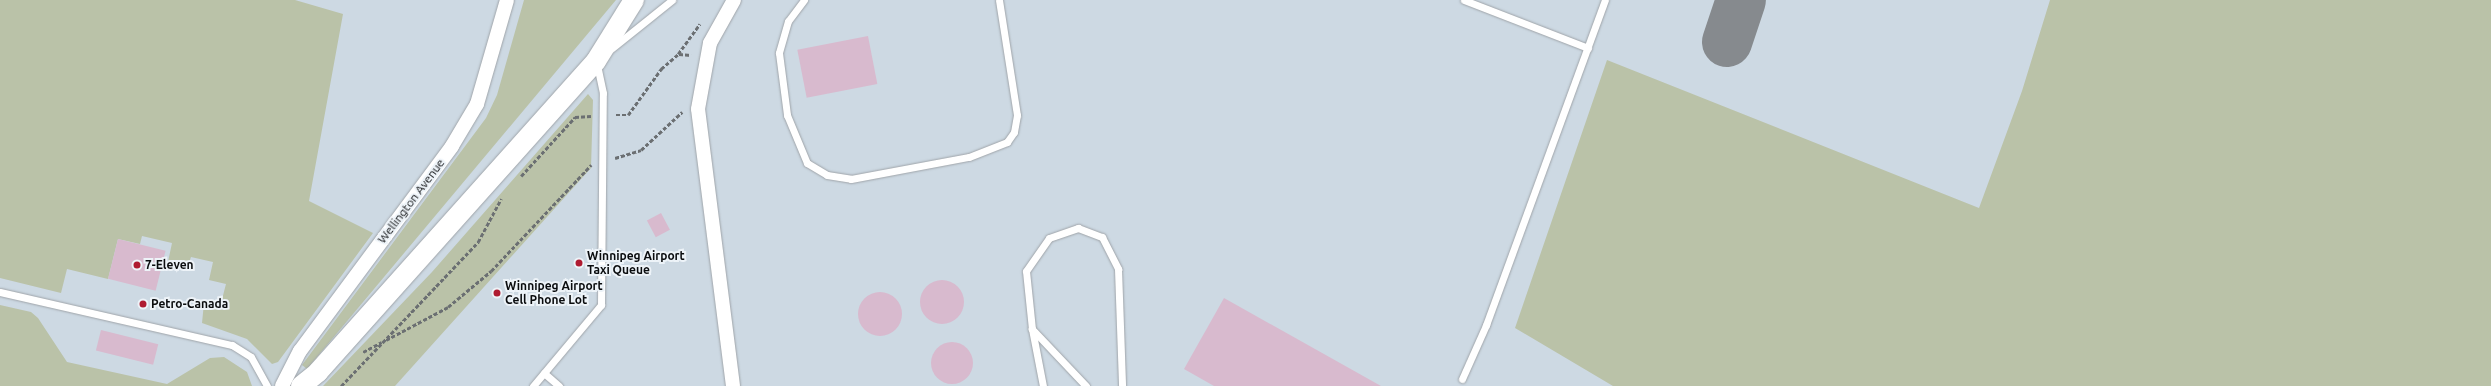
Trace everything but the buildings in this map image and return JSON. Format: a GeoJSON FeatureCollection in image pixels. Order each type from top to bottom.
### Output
{"type":"FeatureCollection","features":[{"type":"Feature","properties":{"kind":"main road"},"geometry":{"type":"LineString","coordinates":[[301,386],[318,372],[596,61],[634,0]]}},
{"type":"Feature","properties":{"kind":"street","name":"Wellington Avenue"},"geometry":{"type":"LineString","coordinates":[[282,386],[300,351],[452,146],[477,104],[507,0]]}},
{"type":"Feature","properties":{"kind":"street"},"geometry":{"type":"LineString","coordinates":[[733,386],[700,136],[699,87],[710,43],[734,0]]}},
{"type":"Feature","properties":{"kind":"lane"},"geometry":{"type":"LineString","coordinates":[[532,386],[601,305],[603,93],[596,61],[672,0]]}},
{"type":"Feature","properties":{"kind":"lane"},"geometry":{"type":"LineString","coordinates":[[804,0],[788,21],[779,53],[788,115],[807,163],[827,175],[851,179],[969,156],[1007,142],[1014,132],[1016,115],[998,0]]}},
{"type":"Feature","properties":{"kind":"lane"},"geometry":{"type":"LineString","coordinates":[[1464,0],[1588,48]]}},
{"type":"Feature","properties":{"kind":"lane"},"geometry":{"type":"LineString","coordinates":[[1462,379],[1486,325],[1588,48],[1604,0]]}},
{"type":"Feature","properties":{"kind":"lane"},"geometry":{"type":"LineString","coordinates":[[1043,386],[1032,329],[1026,271],[1049,238],[1078,228],[1102,237],[1118,269],[1122,386]]}},
{"type":"Feature","properties":{"kind":"lane"},"geometry":{"type":"LineString","coordinates":[[0,292],[232,346],[251,357],[268,386]]}},
{"type":"Feature","properties":{"kind":"lane"},"geometry":{"type":"LineString","coordinates":[[1032,329],[1086,386]]}},
{"type":"Feature","properties":{"kind":"lane"},"geometry":{"type":"LineString","coordinates":[[544,373],[559,386]]}},
{"type":"Feature","properties":{"kind":"path"},"geometry":{"type":"LineString","coordinates":[[516,182],[574,118],[603,115],[628,115],[661,69],[678,54],[705,18]]}},
{"type":"Feature","properties":{"kind":"path"},"geometry":{"type":"LineString","coordinates":[[356,356],[448,306],[491,271],[587,166],[641,150],[680,115],[699,87]]}},
{"type":"Feature","properties":{"kind":"path"},"geometry":{"type":"LineString","coordinates":[[341,386],[478,242],[506,194]]}},
{"type":"Feature","properties":{"kind":"shaded area"},"geometry":{"type":"Polygon","coordinates":[[[0,0],[2491,0],[2491,386],[0,386],[0,0]]]}},
{"type":"Feature","properties":{"kind":"green space"},"geometry":{"type":"Polygon","coordinates":[[[0,0],[295,0],[343,14],[309,201],[373,233],[278,362],[272,364],[247,339],[202,323],[204,303],[220,307],[226,284],[209,280],[213,262],[191,257],[188,266],[168,262],[172,243],[142,236],[140,244],[118,239],[108,279],[67,269],[61,293],[0,278],[0,0]]]}},
{"type":"Feature","properties":{"kind":"green space"},"geometry":{"type":"Polygon","coordinates":[[[524,0],[616,0],[307,369],[302,365],[486,118],[497,95],[524,0]]]}},
{"type":"Feature","properties":{"kind":"green space"},"geometry":{"type":"Polygon","coordinates":[[[2050,0],[2491,0],[2491,386],[1613,386],[1515,328],[1607,60],[1979,208],[2022,91],[2050,0]]]}},
{"type":"Feature","properties":{"kind":"green space"},"geometry":{"type":"Polygon","coordinates":[[[588,94],[593,100],[591,168],[395,386],[323,386],[432,272],[588,94]]]}},
{"type":"Feature","properties":{"kind":"green space"},"geometry":{"type":"Polygon","coordinates":[[[0,305],[31,312],[38,318],[67,362],[167,384],[210,358],[224,357],[247,372],[252,386],[0,386],[0,305]]]}},
{"type":"Feature","properties":{"kind":"taxiway"},"geometry":{"type":"LineString","coordinates":[[1727,42],[1741,0]]}},
{"type":"Feature","properties":{"kind":"place","name":"Winnipeg Airport Taxi Queue"},"geometry":{"type":"Point","coordinates":[579,263]}},
{"type":"Feature","properties":{"kind":"place","name":"7-Eleven"},"geometry":{"type":"Point","coordinates":[137,265]}},
{"type":"Feature","properties":{"kind":"place","name":"Winnipeg Airport Cell Phone Lot"},"geometry":{"type":"Point","coordinates":[497,293]}},
{"type":"Feature","properties":{"kind":"place","name":"Petro-Canada"},"geometry":{"type":"Point","coordinates":[143,304]}}]}
